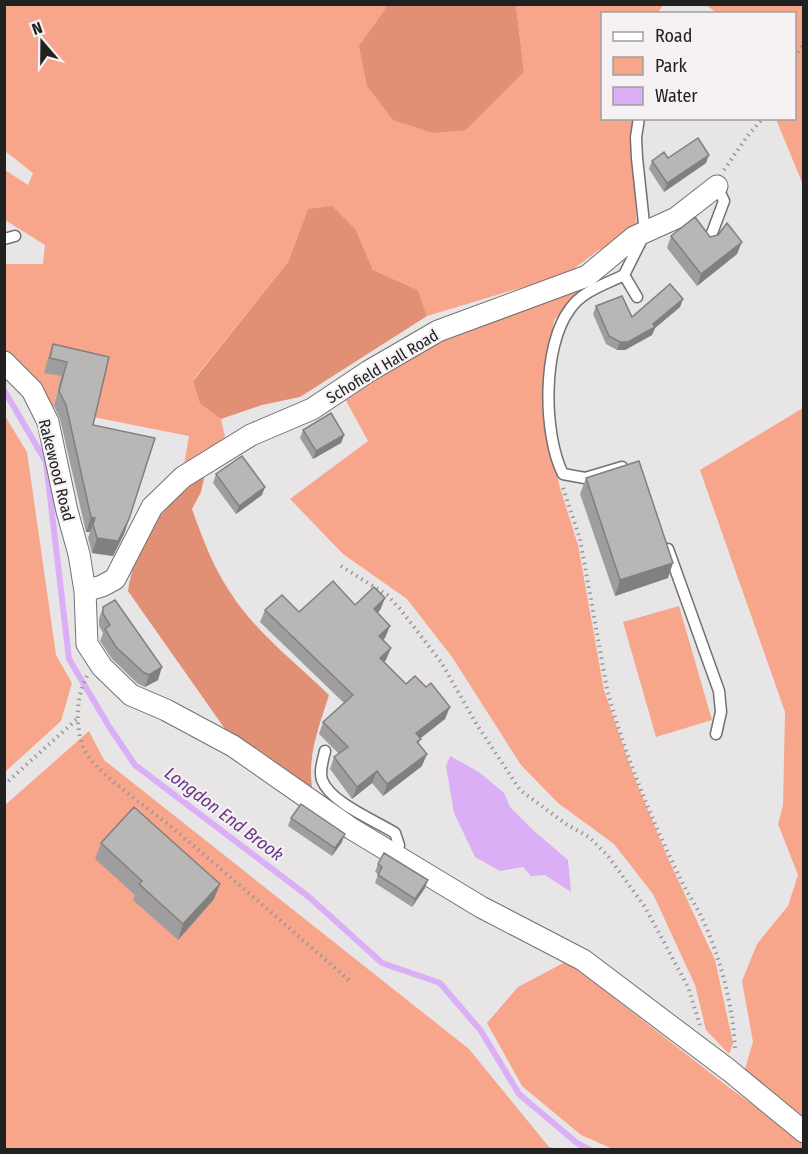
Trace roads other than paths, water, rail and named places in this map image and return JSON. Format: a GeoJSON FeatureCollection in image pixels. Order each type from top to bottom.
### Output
{"type":"FeatureCollection","features":[{"type":"Feature","properties":{"kind":"street","name":"Schofield Hall Road"},"geometry":{"type":"LineString","coordinates":[[85,591],[115,579],[152,507],[183,477],[251,435],[312,409],[369,371],[438,331],[587,276],[634,237],[676,218],[717,186]]}},
{"type":"Feature","properties":{"kind":"street","name":"Rakewood Road"},"geometry":{"type":"LineString","coordinates":[[4,363],[32,390],[48,422],[67,511],[79,554],[85,591],[87,644],[102,667],[131,695],[166,710],[233,746],[352,829],[482,907],[583,960],[730,1071],[804,1132]]}},
{"type":"Feature","properties":{"kind":"lane"},"geometry":{"type":"LineString","coordinates":[[632,467],[626,465],[585,478],[563,474],[556,460],[548,419],[550,367],[558,334],[569,309],[588,292],[624,274],[645,233],[637,158],[636,137],[639,120]]}},
{"type":"Feature","properties":{"kind":"lane"},"geometry":{"type":"LineString","coordinates":[[709,242],[724,201],[717,186]]}},
{"type":"Feature","properties":{"kind":"lane"},"geometry":{"type":"LineString","coordinates":[[624,274],[637,297]]}},
{"type":"Feature","properties":{"kind":"lane"},"geometry":{"type":"LineString","coordinates":[[665,540],[719,691],[721,712],[716,734]]}},
{"type":"Feature","properties":{"kind":"lane"},"geometry":{"type":"LineString","coordinates":[[325,752],[321,768],[322,779],[329,790],[345,804],[395,833],[399,845],[397,854]]}},
{"type":"Feature","properties":{"kind":"water"},"geometry":{"type":"Polygon","coordinates":[[[450,756],[479,772],[504,793],[510,807],[568,860],[571,892],[545,875],[531,876],[523,867],[500,871],[475,857],[454,813],[446,766],[450,756]]]}},
{"type":"Feature","properties":{"kind":"waterway","name":"Longdon End Brook"},"geometry":{"type":"LineString","coordinates":[[4,390],[46,462],[69,659],[135,765],[309,897],[382,963],[440,983],[481,1031],[519,1094],[577,1143],[590,1150]]}}]}
